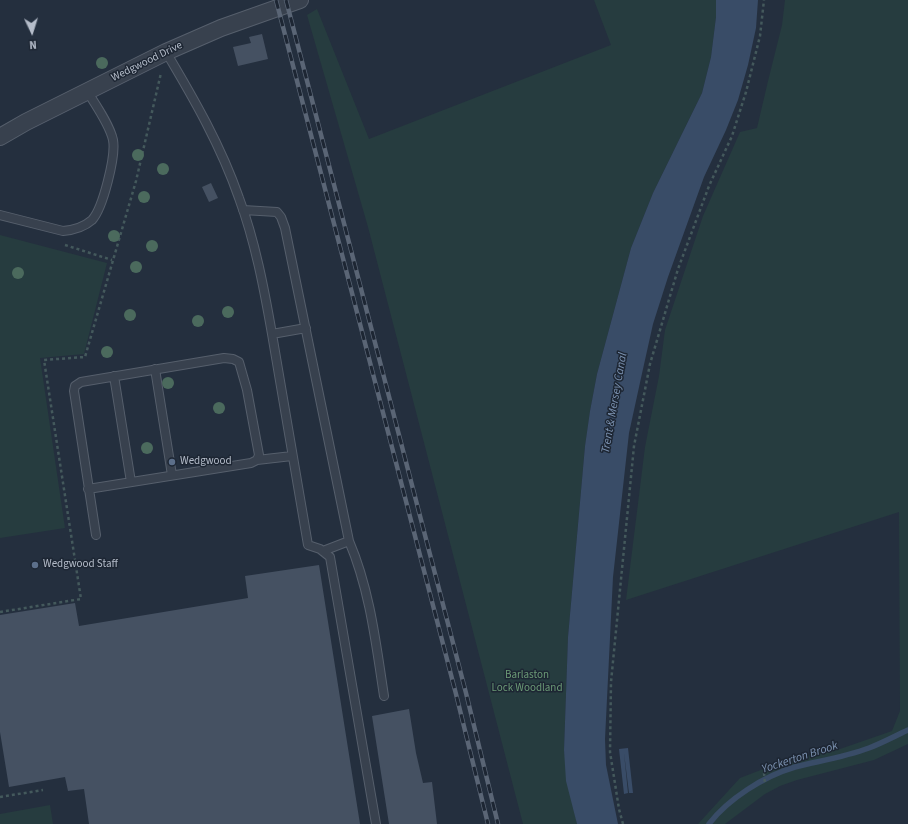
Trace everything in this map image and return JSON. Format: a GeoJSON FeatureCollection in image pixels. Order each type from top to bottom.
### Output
{"type":"FeatureCollection","features":[{"type":"Feature","properties":{"kind":"street","name":"Wedgwood Drive"},"geometry":{"type":"LineString","coordinates":[[0,137],[26,122],[166,52],[221,28],[300,0]]}},
{"type":"Feature","properties":{"kind":"lane"},"geometry":{"type":"LineString","coordinates":[[166,52],[197,104],[220,151],[243,210],[264,290],[308,545],[320,549],[330,557],[376,824]]}},
{"type":"Feature","properties":{"kind":"lane"},"geometry":{"type":"LineString","coordinates":[[0,215],[64,231],[74,230],[92,219],[100,207],[114,160],[113,139],[102,116],[87,91]]}},
{"type":"Feature","properties":{"kind":"lane"},"geometry":{"type":"LineString","coordinates":[[243,210],[277,212],[281,217],[285,228],[349,541],[356,557],[369,606],[384,696]]}},
{"type":"Feature","properties":{"kind":"lane"},"geometry":{"type":"LineString","coordinates":[[272,334],[306,328]]}},
{"type":"Feature","properties":{"kind":"lane"},"geometry":{"type":"LineString","coordinates":[[96,535],[74,391],[75,386],[81,382],[224,358],[233,359],[239,362],[247,390],[258,455],[257,460]]}},
{"type":"Feature","properties":{"kind":"lane"},"geometry":{"type":"LineString","coordinates":[[155,369],[172,475]]}},
{"type":"Feature","properties":{"kind":"lane"},"geometry":{"type":"LineString","coordinates":[[114,376],[131,482]]}},
{"type":"Feature","properties":{"kind":"lane"},"geometry":{"type":"LineString","coordinates":[[88,489],[251,463],[257,460],[292,456]]}},
{"type":"Feature","properties":{"kind":"lane"},"geometry":{"type":"LineString","coordinates":[[323,551],[349,541]]}},
{"type":"Feature","properties":{"kind":"path"},"geometry":{"type":"LineString","coordinates":[[623,824],[619,809],[610,752],[611,682],[634,446],[650,364],[678,269],[709,186],[732,136],[746,92],[760,36],[764,0]]}},
{"type":"Feature","properties":{"kind":"path"},"geometry":{"type":"LineString","coordinates":[[0,612],[81,599],[44,360],[85,357],[136,181],[166,52]]}},
{"type":"Feature","properties":{"kind":"path"},"geometry":{"type":"LineString","coordinates":[[64,231],[64,245],[112,260]]}},
{"type":"Feature","properties":{"kind":"path"},"geometry":{"type":"LineString","coordinates":[[764,773],[765,784]]}},
{"type":"Feature","properties":{"kind":"path"},"geometry":{"type":"LineString","coordinates":[[0,797],[43,790]]}},
{"type":"Feature","properties":{"kind":"green space","name":"Barlaston Lock Woodland"},"geometry":{"type":"Polygon","coordinates":[[[594,0],[716,0],[716,17],[711,57],[702,93],[653,193],[631,248],[597,374],[590,411],[585,446],[568,637],[564,750],[577,824],[523,824],[368,227],[307,15],[317,9],[369,139],[611,45],[594,0]]]}},
{"type":"Feature","properties":{"kind":"green space"},"geometry":{"type":"Polygon","coordinates":[[[785,0],[908,0],[908,744],[874,760],[797,780],[780,786],[765,794],[725,824],[698,824],[740,778],[787,760],[840,749],[892,731],[900,711],[899,512],[626,600],[645,447],[659,376],[665,330],[703,216],[740,132],[757,128],[782,25],[785,0]]]}},
{"type":"Feature","properties":{"kind":"green space"},"geometry":{"type":"Polygon","coordinates":[[[0,235],[107,263],[84,354],[40,358],[65,528],[0,538],[0,235]]]}},
{"type":"Feature","properties":{"kind":"green space"},"geometry":{"type":"Polygon","coordinates":[[[50,805],[53,824],[0,824],[0,814],[50,805]]]}},
{"type":"Feature","properties":{"kind":"water","name":"Trent & Mersey Canal"},"geometry":{"type":"Polygon","coordinates":[[[716,0],[758,0],[756,28],[748,65],[738,100],[704,177],[668,277],[653,324],[629,433],[613,577],[605,739],[606,765],[618,824],[577,824],[566,781],[564,750],[568,637],[585,446],[590,411],[597,374],[631,248],[653,193],[702,93],[711,57],[716,17],[716,0]]]}},
{"type":"Feature","properties":{"kind":"water"},"geometry":{"type":"Polygon","coordinates":[[[628,748],[633,793],[629,793],[624,753],[628,793],[624,794],[619,749],[628,748]]]}},
{"type":"Feature","properties":{"kind":"building"},"geometry":{"type":"Polygon","coordinates":[[[262,34],[268,59],[238,66],[233,47],[251,43],[249,37],[262,34]]]}},
{"type":"Feature","properties":{"kind":"building"},"geometry":{"type":"Polygon","coordinates":[[[211,183],[218,198],[209,202],[202,187],[211,183]]]}},
{"type":"Feature","properties":{"kind":"building"},"geometry":{"type":"Polygon","coordinates":[[[319,565],[360,824],[89,824],[84,789],[68,791],[65,777],[9,787],[0,732],[0,615],[75,603],[79,626],[248,598],[245,576],[319,565]]]}},
{"type":"Feature","properties":{"kind":"building"},"geometry":{"type":"Polygon","coordinates":[[[409,709],[416,753],[423,783],[432,782],[437,824],[389,824],[372,716],[409,709]]]}},
{"type":"Feature","properties":{"kind":"waterway","name":"Yockerton Brook"},"geometry":{"type":"LineString","coordinates":[[709,824],[736,797],[771,776],[795,767],[869,748],[908,730]]}},
{"type":"Feature","properties":{"kind":"railway"},"geometry":{"type":"LineString","coordinates":[[276,0],[456,694],[488,824]]}},
{"type":"Feature","properties":{"kind":"railway"},"geometry":{"type":"LineString","coordinates":[[286,0],[466,693],[498,824]]}},
{"type":"Feature","properties":{"kind":"place","name":"Wedgwood"},"geometry":{"type":"Point","coordinates":[172,462]}},
{"type":"Feature","properties":{"kind":"place","name":"Wedgwood Staff"},"geometry":{"type":"Point","coordinates":[35,565]}}]}
